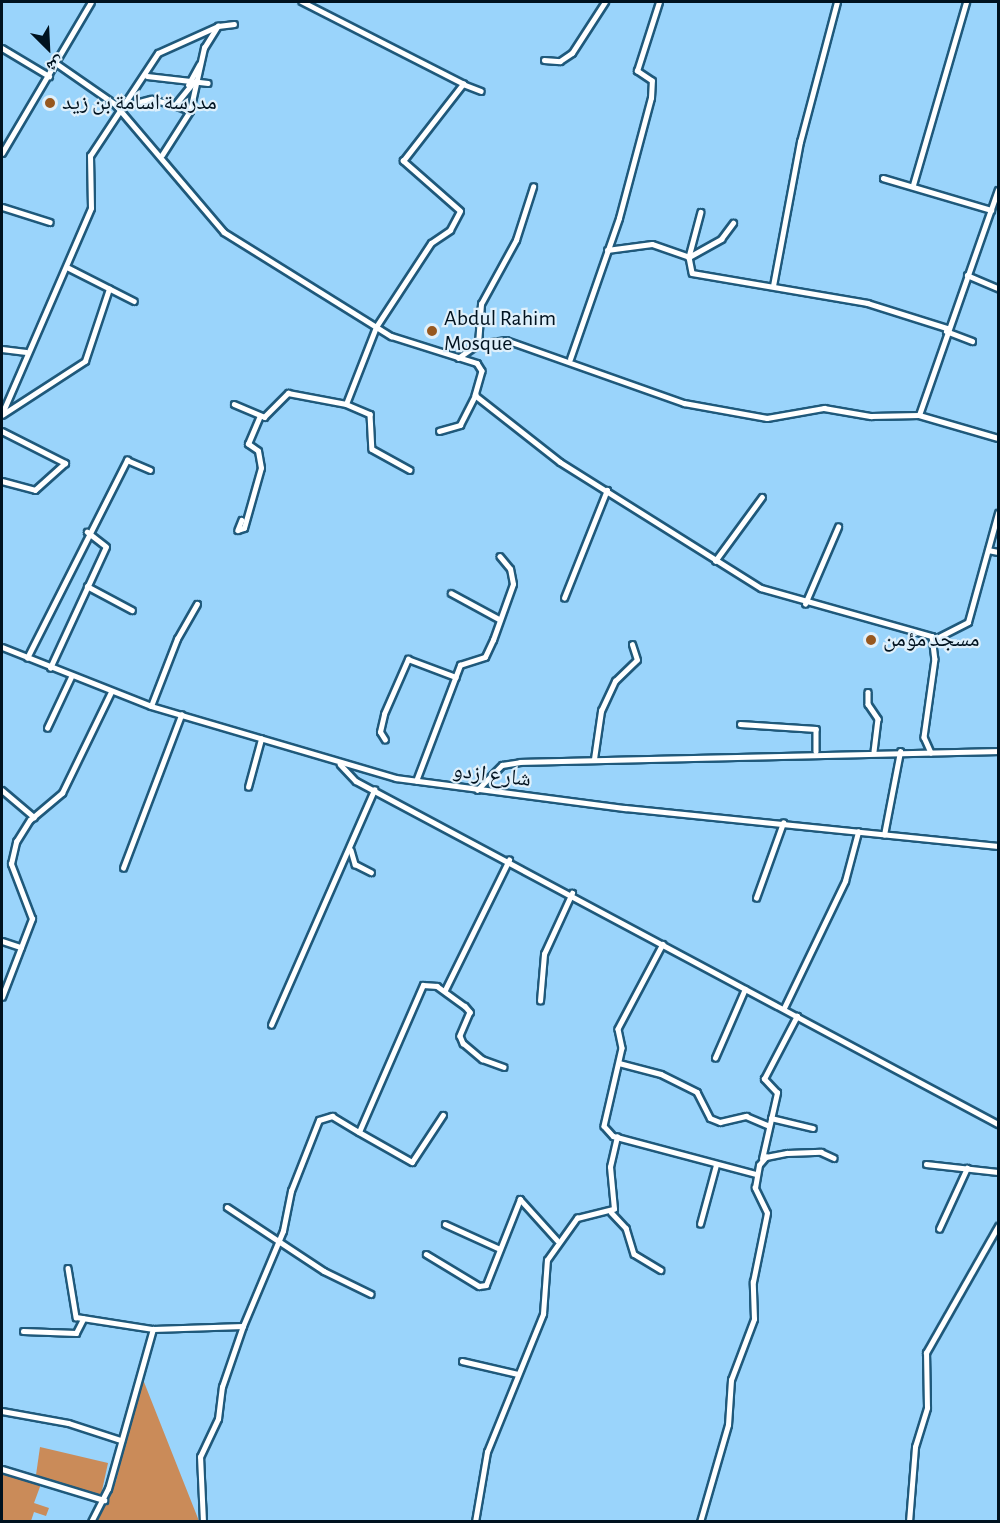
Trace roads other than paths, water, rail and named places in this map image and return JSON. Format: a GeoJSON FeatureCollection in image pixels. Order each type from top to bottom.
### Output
{"type":"FeatureCollection","features":[{"type":"Feature","properties":{"kind":"street"},"geometry":{"type":"LineString","coordinates":[[2,153],[91,2]]}},
{"type":"Feature","properties":{"kind":"street"},"geometry":{"type":"LineString","coordinates":[[302,2],[481,91]]}},
{"type":"Feature","properties":{"kind":"street"},"geometry":{"type":"LineString","coordinates":[[544,60],[560,60],[572,52],[605,2]]}},
{"type":"Feature","properties":{"kind":"street"},"geometry":{"type":"LineString","coordinates":[[570,359],[607,250],[653,87],[637,71],[659,2]]}},
{"type":"Feature","properties":{"kind":"street"},"geometry":{"type":"LineString","coordinates":[[773,286],[800,142],[837,2]]}},
{"type":"Feature","properties":{"kind":"street"},"geometry":{"type":"LineString","coordinates":[[913,185],[966,2]]}},
{"type":"Feature","properties":{"kind":"street"},"geometry":{"type":"LineString","coordinates":[[2,415],[26,352],[67,267],[94,201],[90,156],[147,76],[158,53],[218,26],[234,24]]}},
{"type":"Feature","properties":{"kind":"street"},"geometry":{"type":"LineString","coordinates":[[175,105],[190,85],[218,26]]}},
{"type":"Feature","properties":{"kind":"street"},"geometry":{"type":"LineString","coordinates":[[2,48],[49,76]]}},
{"type":"Feature","properties":{"kind":"street"},"geometry":{"type":"LineString","coordinates":[[56,63],[122,111],[162,155],[224,232],[376,327],[481,366],[474,395],[460,424],[438,431]]}},
{"type":"Feature","properties":{"kind":"street"},"geometry":{"type":"LineString","coordinates":[[162,155],[190,111],[201,63]]}},
{"type":"Feature","properties":{"kind":"street"},"geometry":{"type":"LineString","coordinates":[[147,76],[197,86],[208,83]]}},
{"type":"Feature","properties":{"kind":"street"},"geometry":{"type":"LineString","coordinates":[[346,404],[376,327],[431,243],[450,230],[460,211],[403,161],[463,84]]}},
{"type":"Feature","properties":{"kind":"street"},"geometry":{"type":"LineString","coordinates":[[126,106],[151,99],[190,111]]}},
{"type":"Feature","properties":{"kind":"street"},"geometry":{"type":"LineString","coordinates":[[883,178],[913,185],[991,210]]}},
{"type":"Feature","properties":{"kind":"street"},"geometry":{"type":"LineString","coordinates":[[478,344],[481,304],[516,240],[532,187]]}},
{"type":"Feature","properties":{"kind":"street"},"geometry":{"type":"LineString","coordinates":[[919,415],[946,330],[999,190]]}},
{"type":"Feature","properties":{"kind":"street"},"geometry":{"type":"LineString","coordinates":[[2,207],[50,222]]}},
{"type":"Feature","properties":{"kind":"street"},"geometry":{"type":"LineString","coordinates":[[700,212],[689,257],[692,273],[867,303],[972,340]]}},
{"type":"Feature","properties":{"kind":"street"},"geometry":{"type":"LineString","coordinates":[[607,250],[652,244],[689,257],[721,239],[733,223]]}},
{"type":"Feature","properties":{"kind":"street"},"geometry":{"type":"LineString","coordinates":[[67,267],[134,301]]}},
{"type":"Feature","properties":{"kind":"street"},"geometry":{"type":"LineString","coordinates":[[967,275],[999,288]]}},
{"type":"Feature","properties":{"kind":"street"},"geometry":{"type":"LineString","coordinates":[[2,415],[85,361],[110,289]]}},
{"type":"Feature","properties":{"kind":"street"},"geometry":{"type":"LineString","coordinates":[[458,358],[478,344],[506,340],[570,359],[677,402],[748,415],[789,416],[824,408],[871,416],[919,415],[999,438]]}},
{"type":"Feature","properties":{"kind":"street"},"geometry":{"type":"LineString","coordinates":[[2,349],[26,352]]}},
{"type":"Feature","properties":{"kind":"street"},"geometry":{"type":"LineString","coordinates":[[234,404],[260,416],[267,416],[288,393],[346,404],[370,414],[372,448],[410,470]]}},
{"type":"Feature","properties":{"kind":"street"},"geometry":{"type":"LineString","coordinates":[[474,395],[534,445],[761,588],[805,604],[935,639]]}},
{"type":"Feature","properties":{"kind":"street"},"geometry":{"type":"LineString","coordinates":[[242,520],[261,468],[258,451],[248,444],[260,416]]}},
{"type":"Feature","properties":{"kind":"street"},"geometry":{"type":"LineString","coordinates":[[2,431],[65,463],[35,490],[2,481]]}},
{"type":"Feature","properties":{"kind":"street"},"geometry":{"type":"LineString","coordinates":[[27,658],[87,532],[127,460],[150,470]]}},
{"type":"Feature","properties":{"kind":"street"},"geometry":{"type":"LineString","coordinates":[[564,598],[607,490]]}},
{"type":"Feature","properties":{"kind":"street"},"geometry":{"type":"LineString","coordinates":[[715,561],[762,497]]}},
{"type":"Feature","properties":{"kind":"street"},"geometry":{"type":"LineString","coordinates":[[931,753],[924,737],[935,639],[942,631],[966,626],[999,513]]}},
{"type":"Feature","properties":{"kind":"street"},"geometry":{"type":"LineString","coordinates":[[805,604],[838,527]]}},
{"type":"Feature","properties":{"kind":"street"},"geometry":{"type":"LineString","coordinates":[[50,668],[106,547],[87,532]]}},
{"type":"Feature","properties":{"kind":"street"},"geometry":{"type":"LineString","coordinates":[[988,550],[999,552]]}},
{"type":"Feature","properties":{"kind":"street"},"geometry":{"type":"LineString","coordinates":[[416,781],[464,661],[484,657],[499,619],[513,577],[500,557]]}},
{"type":"Feature","properties":{"kind":"street"},"geometry":{"type":"LineString","coordinates":[[87,586],[132,610]]}},
{"type":"Feature","properties":{"kind":"street"},"geometry":{"type":"LineString","coordinates":[[451,593],[499,619]]}},
{"type":"Feature","properties":{"kind":"street"},"geometry":{"type":"LineString","coordinates":[[151,706],[177,639],[197,604]]}},
{"type":"Feature","properties":{"kind":"street"},"geometry":{"type":"LineString","coordinates":[[594,759],[601,711],[615,681],[637,660],[632,645]]}},
{"type":"Feature","properties":{"kind":"street","name":"شارع ازدو"},"geometry":{"type":"LineString","coordinates":[[2,647],[71,677],[151,706],[340,764],[416,781],[477,790],[999,846]]}},
{"type":"Feature","properties":{"kind":"street"},"geometry":{"type":"LineString","coordinates":[[385,740],[380,732],[384,714],[408,659],[456,677]]}},
{"type":"Feature","properties":{"kind":"street"},"geometry":{"type":"LineString","coordinates":[[47,728],[71,677]]}},
{"type":"Feature","properties":{"kind":"street"},"geometry":{"type":"LineString","coordinates":[[2,997],[21,947],[31,910],[11,864],[16,842],[34,817],[62,793],[111,692]]}},
{"type":"Feature","properties":{"kind":"street"},"geometry":{"type":"LineString","coordinates":[[868,692],[868,704],[878,719],[874,751]]}},
{"type":"Feature","properties":{"kind":"street"},"geometry":{"type":"LineString","coordinates":[[123,868],[181,715]]}},
{"type":"Feature","properties":{"kind":"street"},"geometry":{"type":"LineString","coordinates":[[740,724],[816,729],[816,751]]}},
{"type":"Feature","properties":{"kind":"street"},"geometry":{"type":"LineString","coordinates":[[248,787],[261,739]]}},
{"type":"Feature","properties":{"kind":"street"},"geometry":{"type":"LineString","coordinates":[[477,790],[502,765],[594,759],[816,751],[931,753],[999,751]]}},
{"type":"Feature","properties":{"kind":"street"},"geometry":{"type":"LineString","coordinates":[[884,835],[900,752]]}},
{"type":"Feature","properties":{"kind":"street"},"geometry":{"type":"LineString","coordinates":[[340,764],[374,790],[572,893],[745,989],[999,1124]]}},
{"type":"Feature","properties":{"kind":"street"},"geometry":{"type":"LineString","coordinates":[[2,790],[34,817]]}},
{"type":"Feature","properties":{"kind":"street"},"geometry":{"type":"LineString","coordinates":[[271,1025],[351,850],[374,790]]}},
{"type":"Feature","properties":{"kind":"street"},"geometry":{"type":"LineString","coordinates":[[756,898],[783,823]]}},
{"type":"Feature","properties":{"kind":"street"},"geometry":{"type":"LineString","coordinates":[[784,1008],[845,881],[858,832]]}},
{"type":"Feature","properties":{"kind":"street"},"geometry":{"type":"LineString","coordinates":[[351,850],[355,864],[371,872]]}},
{"type":"Feature","properties":{"kind":"street"},"geometry":{"type":"LineString","coordinates":[[446,990],[509,860]]}},
{"type":"Feature","properties":{"kind":"street"},"geometry":{"type":"LineString","coordinates":[[540,1001],[544,954],[572,893]]}},
{"type":"Feature","properties":{"kind":"street"},"geometry":{"type":"LineString","coordinates":[[2,941],[21,947]]}},
{"type":"Feature","properties":{"kind":"street"},"geometry":{"type":"LineString","coordinates":[[663,944],[618,1029],[619,1063],[604,1121],[607,1133],[716,1166],[756,1174]]}},
{"type":"Feature","properties":{"kind":"street"},"geometry":{"type":"LineString","coordinates":[[359,1132],[423,986],[446,990],[469,1009],[463,1043],[482,1059],[504,1067]]}},
{"type":"Feature","properties":{"kind":"street"},"geometry":{"type":"LineString","coordinates":[[715,1058],[745,989]]}},
{"type":"Feature","properties":{"kind":"street"},"geometry":{"type":"LineString","coordinates":[[700,1521],[728,1425],[731,1380],[754,1319],[753,1282],[767,1213],[757,1194],[756,1174],[762,1160],[767,1125],[777,1093],[765,1079],[797,1016]]}},
{"type":"Feature","properties":{"kind":"street"},"geometry":{"type":"LineString","coordinates":[[619,1063],[662,1074],[697,1092],[710,1118],[720,1122],[746,1116],[767,1125]]}},
{"type":"Feature","properties":{"kind":"street"},"geometry":{"type":"LineString","coordinates":[[203,1521],[200,1457],[218,1419],[222,1388],[243,1326],[280,1241],[291,1191],[319,1120],[332,1116],[412,1162],[443,1115]]}},
{"type":"Feature","properties":{"kind":"street"},"geometry":{"type":"LineString","coordinates":[[771,1118],[813,1128]]}},
{"type":"Feature","properties":{"kind":"street"},"geometry":{"type":"LineString","coordinates":[[611,1212],[615,1188],[610,1167],[616,1137]]}},
{"type":"Feature","properties":{"kind":"street"},"geometry":{"type":"LineString","coordinates":[[762,1160],[807,1152],[834,1158]]}},
{"type":"Feature","properties":{"kind":"street"},"geometry":{"type":"LineString","coordinates":[[926,1164],[999,1172]]}},
{"type":"Feature","properties":{"kind":"street"},"geometry":{"type":"LineString","coordinates":[[700,1224],[716,1166]]}},
{"type":"Feature","properties":{"kind":"street"},"geometry":{"type":"LineString","coordinates":[[939,1229],[967,1168]]}},
{"type":"Feature","properties":{"kind":"street"},"geometry":{"type":"LineString","coordinates":[[426,1254],[483,1287],[520,1198],[557,1240]]}},
{"type":"Feature","properties":{"kind":"street"},"geometry":{"type":"LineString","coordinates":[[227,1207],[371,1294]]}},
{"type":"Feature","properties":{"kind":"street"},"geometry":{"type":"LineString","coordinates":[[475,1521],[487,1452],[543,1314],[547,1260],[557,1240],[577,1218],[611,1212]]}},
{"type":"Feature","properties":{"kind":"street"},"geometry":{"type":"LineString","coordinates":[[611,1212],[626,1228],[634,1254],[660,1270]]}},
{"type":"Feature","properties":{"kind":"street"},"geometry":{"type":"LineString","coordinates":[[445,1224],[500,1249]]}},
{"type":"Feature","properties":{"kind":"street"},"geometry":{"type":"LineString","coordinates":[[909,1521],[915,1448],[927,1408],[926,1353],[999,1226]]}},
{"type":"Feature","properties":{"kind":"street"},"geometry":{"type":"LineString","coordinates":[[68,1268],[73,1313],[83,1319],[153,1329],[243,1326]]}},
{"type":"Feature","properties":{"kind":"street"},"geometry":{"type":"LineString","coordinates":[[23,1331],[76,1333],[83,1319]]}},
{"type":"Feature","properties":{"kind":"street"},"geometry":{"type":"LineString","coordinates":[[91,1521],[104,1500],[153,1329]]}},
{"type":"Feature","properties":{"kind":"street"},"geometry":{"type":"LineString","coordinates":[[462,1361],[518,1374]]}},
{"type":"Feature","properties":{"kind":"street"},"geometry":{"type":"LineString","coordinates":[[2,1411],[68,1423],[121,1440]]}},
{"type":"Feature","properties":{"kind":"street"},"geometry":{"type":"LineString","coordinates":[[2,1469],[104,1500]]}},
{"type":"Feature","properties":{"kind":"place","name":"مدرسة اسامة بن زيد"},"geometry":{"type":"Point","coordinates":[50,103]}},
{"type":"Feature","properties":{"kind":"place","name":"Abdul Rahim Mosque"},"geometry":{"type":"Point","coordinates":[432,331]}},
{"type":"Feature","properties":{"kind":"place","name":"مسجد مؤمن"},"geometry":{"type":"Point","coordinates":[871,640]}}]}
